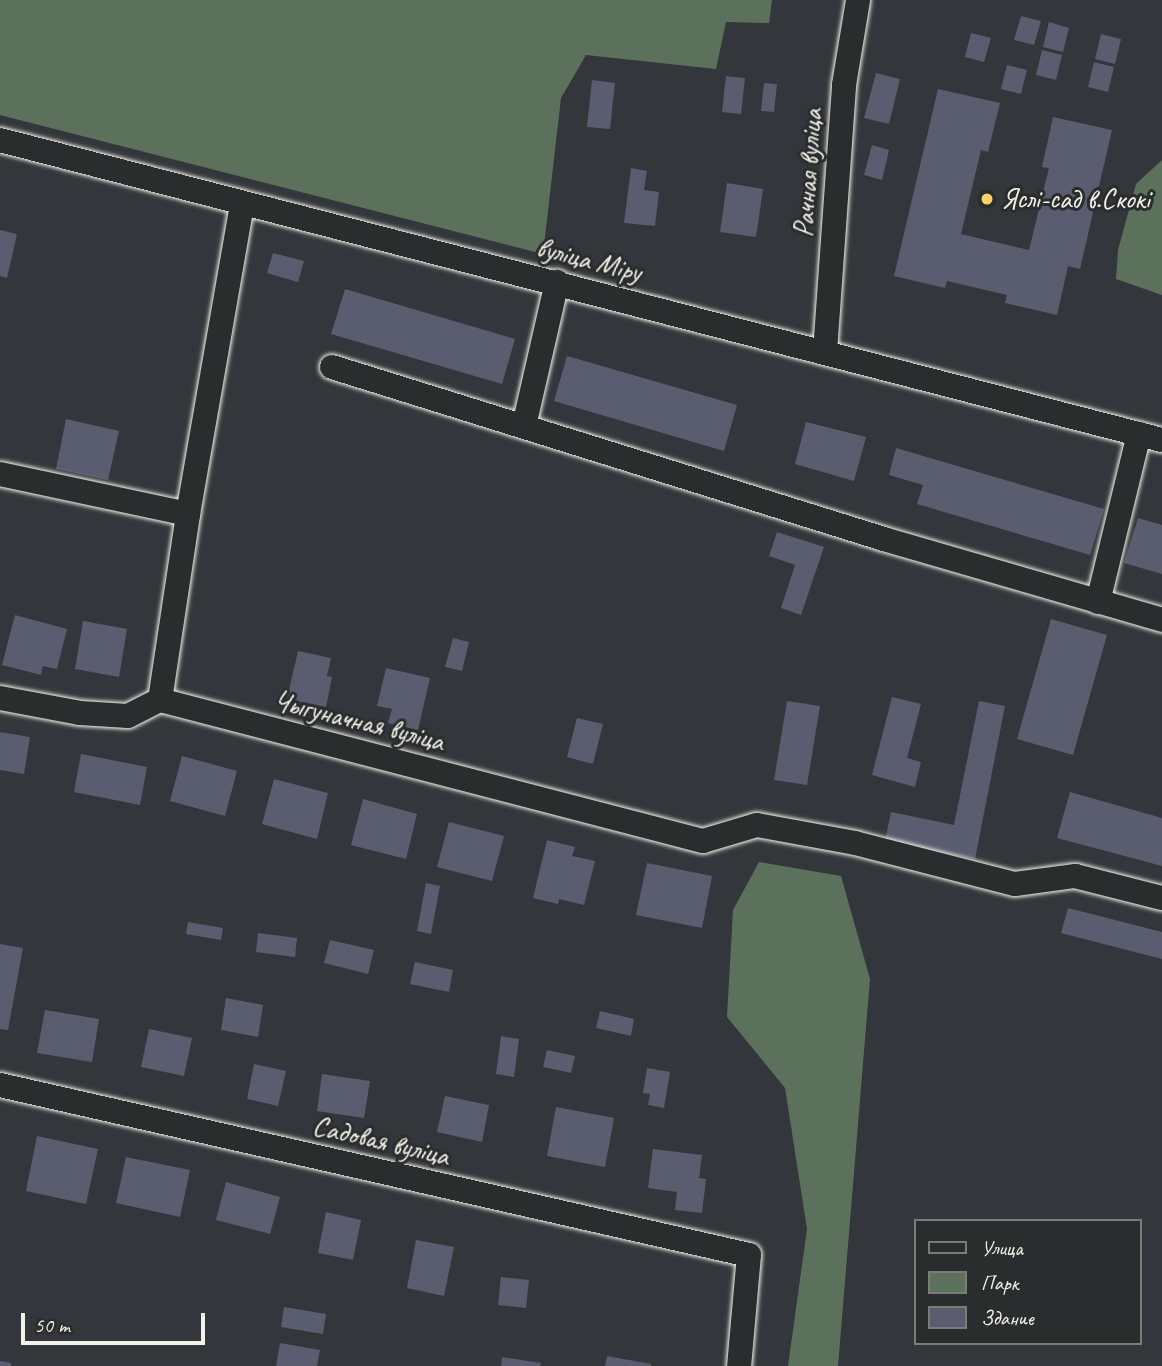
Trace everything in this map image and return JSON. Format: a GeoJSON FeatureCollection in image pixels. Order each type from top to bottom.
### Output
{"type":"FeatureCollection","features":[{"type":"Feature","properties":{"kind":"street","name":"Рачная вуліца"},"geometry":{"type":"LineString","coordinates":[[825,352],[844,85],[858,0]]}},
{"type":"Feature","properties":{"kind":"street","name":"вуліца Міру"},"geometry":{"type":"LineString","coordinates":[[0,140],[1151,437]]}},
{"type":"Feature","properties":{"kind":"street"},"geometry":{"type":"LineString","coordinates":[[0,698],[80,713],[128,716],[160,700],[188,514],[242,204]]}},
{"type":"Feature","properties":{"kind":"street"},"geometry":{"type":"LineString","coordinates":[[524,426],[557,282]]}},
{"type":"Feature","properties":{"kind":"street"},"geometry":{"type":"LineString","coordinates":[[332,367],[884,539],[1162,620]]}},
{"type":"Feature","properties":{"kind":"street"},"geometry":{"type":"LineString","coordinates":[[1098,602],[1151,437]]}},
{"type":"Feature","properties":{"kind":"street"},"geometry":{"type":"LineString","coordinates":[[0,474],[188,514]]}},
{"type":"Feature","properties":{"kind":"street","name":"Чыгуначная вуліца"},"geometry":{"type":"LineString","coordinates":[[160,700],[704,841],[757,825],[855,844],[1015,884],[1075,876],[1162,898]]}},
{"type":"Feature","properties":{"kind":"street","name":"Садовая вуліца"},"geometry":{"type":"LineString","coordinates":[[0,1086],[749,1255],[739,1366]]}},
{"type":"Feature","properties":{"kind":"green space"},"geometry":{"type":"Polygon","coordinates":[[[0,0],[772,0],[769,23],[726,22],[716,69],[586,55],[561,98],[543,254],[0,115],[0,0]]]}},
{"type":"Feature","properties":{"kind":"green space"},"geometry":{"type":"Polygon","coordinates":[[[1162,160],[1162,295],[1116,279],[1118,250],[1136,184],[1162,160]]]}},
{"type":"Feature","properties":{"kind":"green space"},"geometry":{"type":"Polygon","coordinates":[[[759,862],[841,876],[870,979],[838,1366],[788,1366],[807,1229],[785,1088],[727,1017],[733,910],[759,862]]]}},
{"type":"Feature","properties":{"kind":"building"},"geometry":{"type":"Polygon","coordinates":[[[1021,16],[1041,21],[1034,45],[1014,40],[1021,16]]]}},
{"type":"Feature","properties":{"kind":"building"},"geometry":{"type":"Polygon","coordinates":[[[1049,22],[1069,28],[1063,52],[1043,47],[1049,22]]]}},
{"type":"Feature","properties":{"kind":"building"},"geometry":{"type":"Polygon","coordinates":[[[971,33],[991,38],[984,62],[965,57],[971,33]]]}},
{"type":"Feature","properties":{"kind":"building"},"geometry":{"type":"Polygon","coordinates":[[[1101,34],[1121,39],[1115,64],[1095,59],[1101,34]]]}},
{"type":"Feature","properties":{"kind":"building"},"geometry":{"type":"Polygon","coordinates":[[[1042,50],[1062,55],[1056,80],[1036,75],[1042,50]]]}},
{"type":"Feature","properties":{"kind":"building"},"geometry":{"type":"Polygon","coordinates":[[[1094,62],[1114,67],[1108,92],[1088,87],[1094,62]]]}},
{"type":"Feature","properties":{"kind":"building"},"geometry":{"type":"Polygon","coordinates":[[[1007,65],[1027,70],[1021,94],[1001,89],[1007,65]]]}},
{"type":"Feature","properties":{"kind":"building"},"geometry":{"type":"Polygon","coordinates":[[[876,73],[900,79],[889,124],[864,118],[876,73]]]}},
{"type":"Feature","properties":{"kind":"building"},"geometry":{"type":"Polygon","coordinates":[[[726,76],[745,78],[741,114],[722,112],[726,76]]]}},
{"type":"Feature","properties":{"kind":"building"},"geometry":{"type":"Polygon","coordinates":[[[592,80],[615,83],[610,129],[587,127],[592,80]]]}},
{"type":"Feature","properties":{"kind":"building"},"geometry":{"type":"Polygon","coordinates":[[[764,83],[777,84],[774,112],[761,111],[764,83]]]}},
{"type":"Feature","properties":{"kind":"building"},"geometry":{"type":"Polygon","coordinates":[[[938,89],[1000,103],[988,152],[981,150],[961,234],[1029,250],[1049,168],[1042,167],[1053,117],[1112,130],[1080,269],[1068,266],[1057,315],[1005,303],[1007,295],[947,281],[945,288],[894,276],[938,89]]]}},
{"type":"Feature","properties":{"kind":"building"},"geometry":{"type":"Polygon","coordinates":[[[872,145],[889,150],[882,180],[864,175],[872,145]]]}},
{"type":"Feature","properties":{"kind":"building"},"geometry":{"type":"Polygon","coordinates":[[[631,168],[647,171],[644,190],[659,192],[655,226],[624,223],[631,168]]]}},
{"type":"Feature","properties":{"kind":"building"},"geometry":{"type":"Polygon","coordinates":[[[727,183],[763,189],[756,237],[720,232],[727,183]]]}},
{"type":"Feature","properties":{"kind":"building"},"geometry":{"type":"Polygon","coordinates":[[[0,230],[17,234],[7,278],[0,276],[0,230]]]}},
{"type":"Feature","properties":{"kind":"building"},"geometry":{"type":"Polygon","coordinates":[[[273,253],[304,261],[298,282],[267,273],[273,253]]]}},
{"type":"Feature","properties":{"kind":"building"},"geometry":{"type":"Polygon","coordinates":[[[345,289],[515,339],[502,384],[331,334],[345,289]]]}},
{"type":"Feature","properties":{"kind":"building"},"geometry":{"type":"Polygon","coordinates":[[[567,356],[737,405],[724,451],[554,401],[567,356]]]}},
{"type":"Feature","properties":{"kind":"building"},"geometry":{"type":"Polygon","coordinates":[[[66,419],[119,431],[108,480],[56,469],[66,419]]]}},
{"type":"Feature","properties":{"kind":"building"},"geometry":{"type":"Polygon","coordinates":[[[806,422],[866,437],[854,481],[795,464],[806,422]]]}},
{"type":"Feature","properties":{"kind":"building"},"geometry":{"type":"Polygon","coordinates":[[[896,448],[1104,509],[1090,555],[917,504],[923,485],[889,475],[896,448]]]}},
{"type":"Feature","properties":{"kind":"building"},"geometry":{"type":"Polygon","coordinates":[[[1138,518],[1162,525],[1162,574],[1124,563],[1138,518]]]}},
{"type":"Feature","properties":{"kind":"building"},"geometry":{"type":"Polygon","coordinates":[[[777,532],[824,547],[801,615],[781,608],[795,565],[769,556],[777,532]]]}},
{"type":"Feature","properties":{"kind":"building"},"geometry":{"type":"Polygon","coordinates":[[[15,615],[67,629],[57,669],[43,666],[41,675],[2,665],[15,615]]]}},
{"type":"Feature","properties":{"kind":"building"},"geometry":{"type":"Polygon","coordinates":[[[1051,619],[1107,635],[1073,755],[1017,739],[1051,619]]]}},
{"type":"Feature","properties":{"kind":"building"},"geometry":{"type":"Polygon","coordinates":[[[83,621],[127,629],[119,677],[75,669],[83,621]]]}},
{"type":"Feature","properties":{"kind":"building"},"geometry":{"type":"Polygon","coordinates":[[[453,638],[469,642],[462,671],[445,667],[453,638]]]}},
{"type":"Feature","properties":{"kind":"building"},"geometry":{"type":"Polygon","coordinates":[[[298,651],[331,658],[327,676],[332,677],[326,707],[287,699],[298,651]]]}},
{"type":"Feature","properties":{"kind":"building"},"geometry":{"type":"Polygon","coordinates":[[[386,668],[430,678],[418,730],[388,723],[392,709],[377,706],[386,668]]]}},
{"type":"Feature","properties":{"kind":"building"},"geometry":{"type":"Polygon","coordinates":[[[892,697],[921,704],[907,758],[921,762],[915,787],[872,775],[892,697]]]}},
{"type":"Feature","properties":{"kind":"building"},"geometry":{"type":"Polygon","coordinates":[[[787,701],[820,706],[807,785],[774,780],[787,701]]]}},
{"type":"Feature","properties":{"kind":"building"},"geometry":{"type":"Polygon","coordinates":[[[979,701],[1005,706],[975,859],[885,841],[891,812],[954,825],[979,701]]]}},
{"type":"Feature","properties":{"kind":"building"},"geometry":{"type":"Polygon","coordinates":[[[577,718],[603,724],[593,764],[567,757],[577,718]]]}},
{"type":"Feature","properties":{"kind":"building"},"geometry":{"type":"Polygon","coordinates":[[[0,732],[30,737],[24,774],[0,770],[0,732]]]}},
{"type":"Feature","properties":{"kind":"building"},"geometry":{"type":"Polygon","coordinates":[[[81,754],[147,767],[140,805],[74,792],[81,754]]]}},
{"type":"Feature","properties":{"kind":"building"},"geometry":{"type":"Polygon","coordinates":[[[182,756],[237,771],[225,816],[170,801],[182,756]]]}},
{"type":"Feature","properties":{"kind":"building"},"geometry":{"type":"Polygon","coordinates":[[[274,779],[328,793],[317,839],[262,824],[274,779]]]}},
{"type":"Feature","properties":{"kind":"building"},"geometry":{"type":"Polygon","coordinates":[[[1070,792],[1162,818],[1162,866],[1057,838],[1070,792]]]}},
{"type":"Feature","properties":{"kind":"building"},"geometry":{"type":"Polygon","coordinates":[[[363,799],[417,814],[406,859],[351,845],[363,799]]]}},
{"type":"Feature","properties":{"kind":"building"},"geometry":{"type":"Polygon","coordinates":[[[449,822],[504,836],[492,881],[437,867],[449,822]]]}},
{"type":"Feature","properties":{"kind":"building"},"geometry":{"type":"Polygon","coordinates":[[[547,840],[575,847],[572,856],[595,861],[584,905],[559,899],[558,904],[533,898],[547,840]]]}},
{"type":"Feature","properties":{"kind":"building"},"geometry":{"type":"Polygon","coordinates":[[[647,863],[712,876],[702,928],[636,915],[647,863]]]}},
{"type":"Feature","properties":{"kind":"building"},"geometry":{"type":"Polygon","coordinates":[[[426,883],[440,886],[431,934],[417,931],[426,883]]]}},
{"type":"Feature","properties":{"kind":"building"},"geometry":{"type":"Polygon","coordinates":[[[1068,908],[1162,932],[1162,959],[1061,933],[1068,908]]]}},
{"type":"Feature","properties":{"kind":"building"},"geometry":{"type":"Polygon","coordinates":[[[188,922],[223,928],[221,940],[186,934],[188,922]]]}},
{"type":"Feature","properties":{"kind":"building"},"geometry":{"type":"Polygon","coordinates":[[[258,933],[297,938],[295,957],[256,952],[258,933]]]}},
{"type":"Feature","properties":{"kind":"building"},"geometry":{"type":"Polygon","coordinates":[[[330,940],[374,950],[368,974],[324,963],[330,940]]]}},
{"type":"Feature","properties":{"kind":"building"},"geometry":{"type":"Polygon","coordinates":[[[0,944],[23,948],[8,1030],[0,1029],[0,944]]]}},
{"type":"Feature","properties":{"kind":"building"},"geometry":{"type":"Polygon","coordinates":[[[415,962],[453,970],[449,992],[410,984],[415,962]]]}},
{"type":"Feature","properties":{"kind":"building"},"geometry":{"type":"Polygon","coordinates":[[[226,998],[263,1005],[258,1037],[221,1030],[226,998]]]}},
{"type":"Feature","properties":{"kind":"building"},"geometry":{"type":"Polygon","coordinates":[[[45,1010],[99,1019],[92,1062],[37,1053],[45,1010]]]}},
{"type":"Feature","properties":{"kind":"building"},"geometry":{"type":"Polygon","coordinates":[[[600,1011],[634,1019],[631,1036],[596,1028],[600,1011]]]}},
{"type":"Feature","properties":{"kind":"building"},"geometry":{"type":"Polygon","coordinates":[[[149,1029],[192,1038],[184,1076],[141,1067],[149,1029]]]}},
{"type":"Feature","properties":{"kind":"building"},"geometry":{"type":"Polygon","coordinates":[[[501,1036],[519,1039],[514,1077],[496,1074],[501,1036]]]}},
{"type":"Feature","properties":{"kind":"building"},"geometry":{"type":"Polygon","coordinates":[[[547,1050],[575,1056],[571,1073],[543,1067],[547,1050]]]}},
{"type":"Feature","properties":{"kind":"building"},"geometry":{"type":"Polygon","coordinates":[[[254,1064],[286,1071],[278,1106],[247,1099],[254,1064]]]}},
{"type":"Feature","properties":{"kind":"building"},"geometry":{"type":"Polygon","coordinates":[[[647,1068],[670,1072],[664,1108],[648,1105],[650,1094],[643,1093],[647,1068]]]}},
{"type":"Feature","properties":{"kind":"building"},"geometry":{"type":"Polygon","coordinates":[[[322,1074],[370,1081],[364,1118],[317,1111],[322,1074]]]}},
{"type":"Feature","properties":{"kind":"building"},"geometry":{"type":"Polygon","coordinates":[[[445,1096],[489,1105],[482,1142],[437,1132],[445,1096]]]}},
{"type":"Feature","properties":{"kind":"building"},"geometry":{"type":"Polygon","coordinates":[[[556,1107],[614,1118],[605,1167],[547,1156],[556,1107]]]}},
{"type":"Feature","properties":{"kind":"building"},"geometry":{"type":"Polygon","coordinates":[[[37,1136],[98,1149],[86,1204],[26,1191],[37,1136]]]}},
{"type":"Feature","properties":{"kind":"building"},"geometry":{"type":"Polygon","coordinates":[[[653,1149],[702,1155],[699,1178],[706,1179],[702,1213],[675,1210],[677,1192],[648,1188],[653,1149]]]}},
{"type":"Feature","properties":{"kind":"building"},"geometry":{"type":"Polygon","coordinates":[[[126,1157],[190,1170],[180,1217],[116,1203],[126,1157]]]}},
{"type":"Feature","properties":{"kind":"building"},"geometry":{"type":"Polygon","coordinates":[[[226,1182],[280,1197],[270,1234],[216,1220],[226,1182]]]}},
{"type":"Feature","properties":{"kind":"building"},"geometry":{"type":"Polygon","coordinates":[[[326,1212],[361,1220],[353,1260],[318,1253],[326,1212]]]}},
{"type":"Feature","properties":{"kind":"building"},"geometry":{"type":"Polygon","coordinates":[[[416,1240],[454,1247],[444,1296],[407,1288],[416,1240]]]}},
{"type":"Feature","properties":{"kind":"building"},"geometry":{"type":"Polygon","coordinates":[[[501,1277],[529,1280],[526,1308],[498,1305],[501,1277]]]}},
{"type":"Feature","properties":{"kind":"building"},"geometry":{"type":"Polygon","coordinates":[[[284,1307],[326,1314],[323,1334],[281,1327],[284,1307]]]}},
{"type":"Feature","properties":{"kind":"building"},"geometry":{"type":"Polygon","coordinates":[[[280,1343],[320,1350],[317,1366],[276,1366],[280,1343]]]}},
{"type":"Feature","properties":{"kind":"building"},"geometry":{"type":"Polygon","coordinates":[[[607,1356],[651,1364],[651,1366],[605,1366],[607,1356]]]}},
{"type":"Feature","properties":{"kind":"building"},"geometry":{"type":"Polygon","coordinates":[[[502,1357],[541,1363],[540,1366],[501,1366],[502,1357]]]}},
{"type":"Feature","properties":{"kind":"building"},"geometry":{"type":"Polygon","coordinates":[[[0,1361],[11,1363],[11,1366],[0,1366],[0,1361]]]}},
{"type":"Feature","properties":{"kind":"place","name":"Яслі-сад в.Скокі"},"geometry":{"type":"Point","coordinates":[987,199]}}]}
